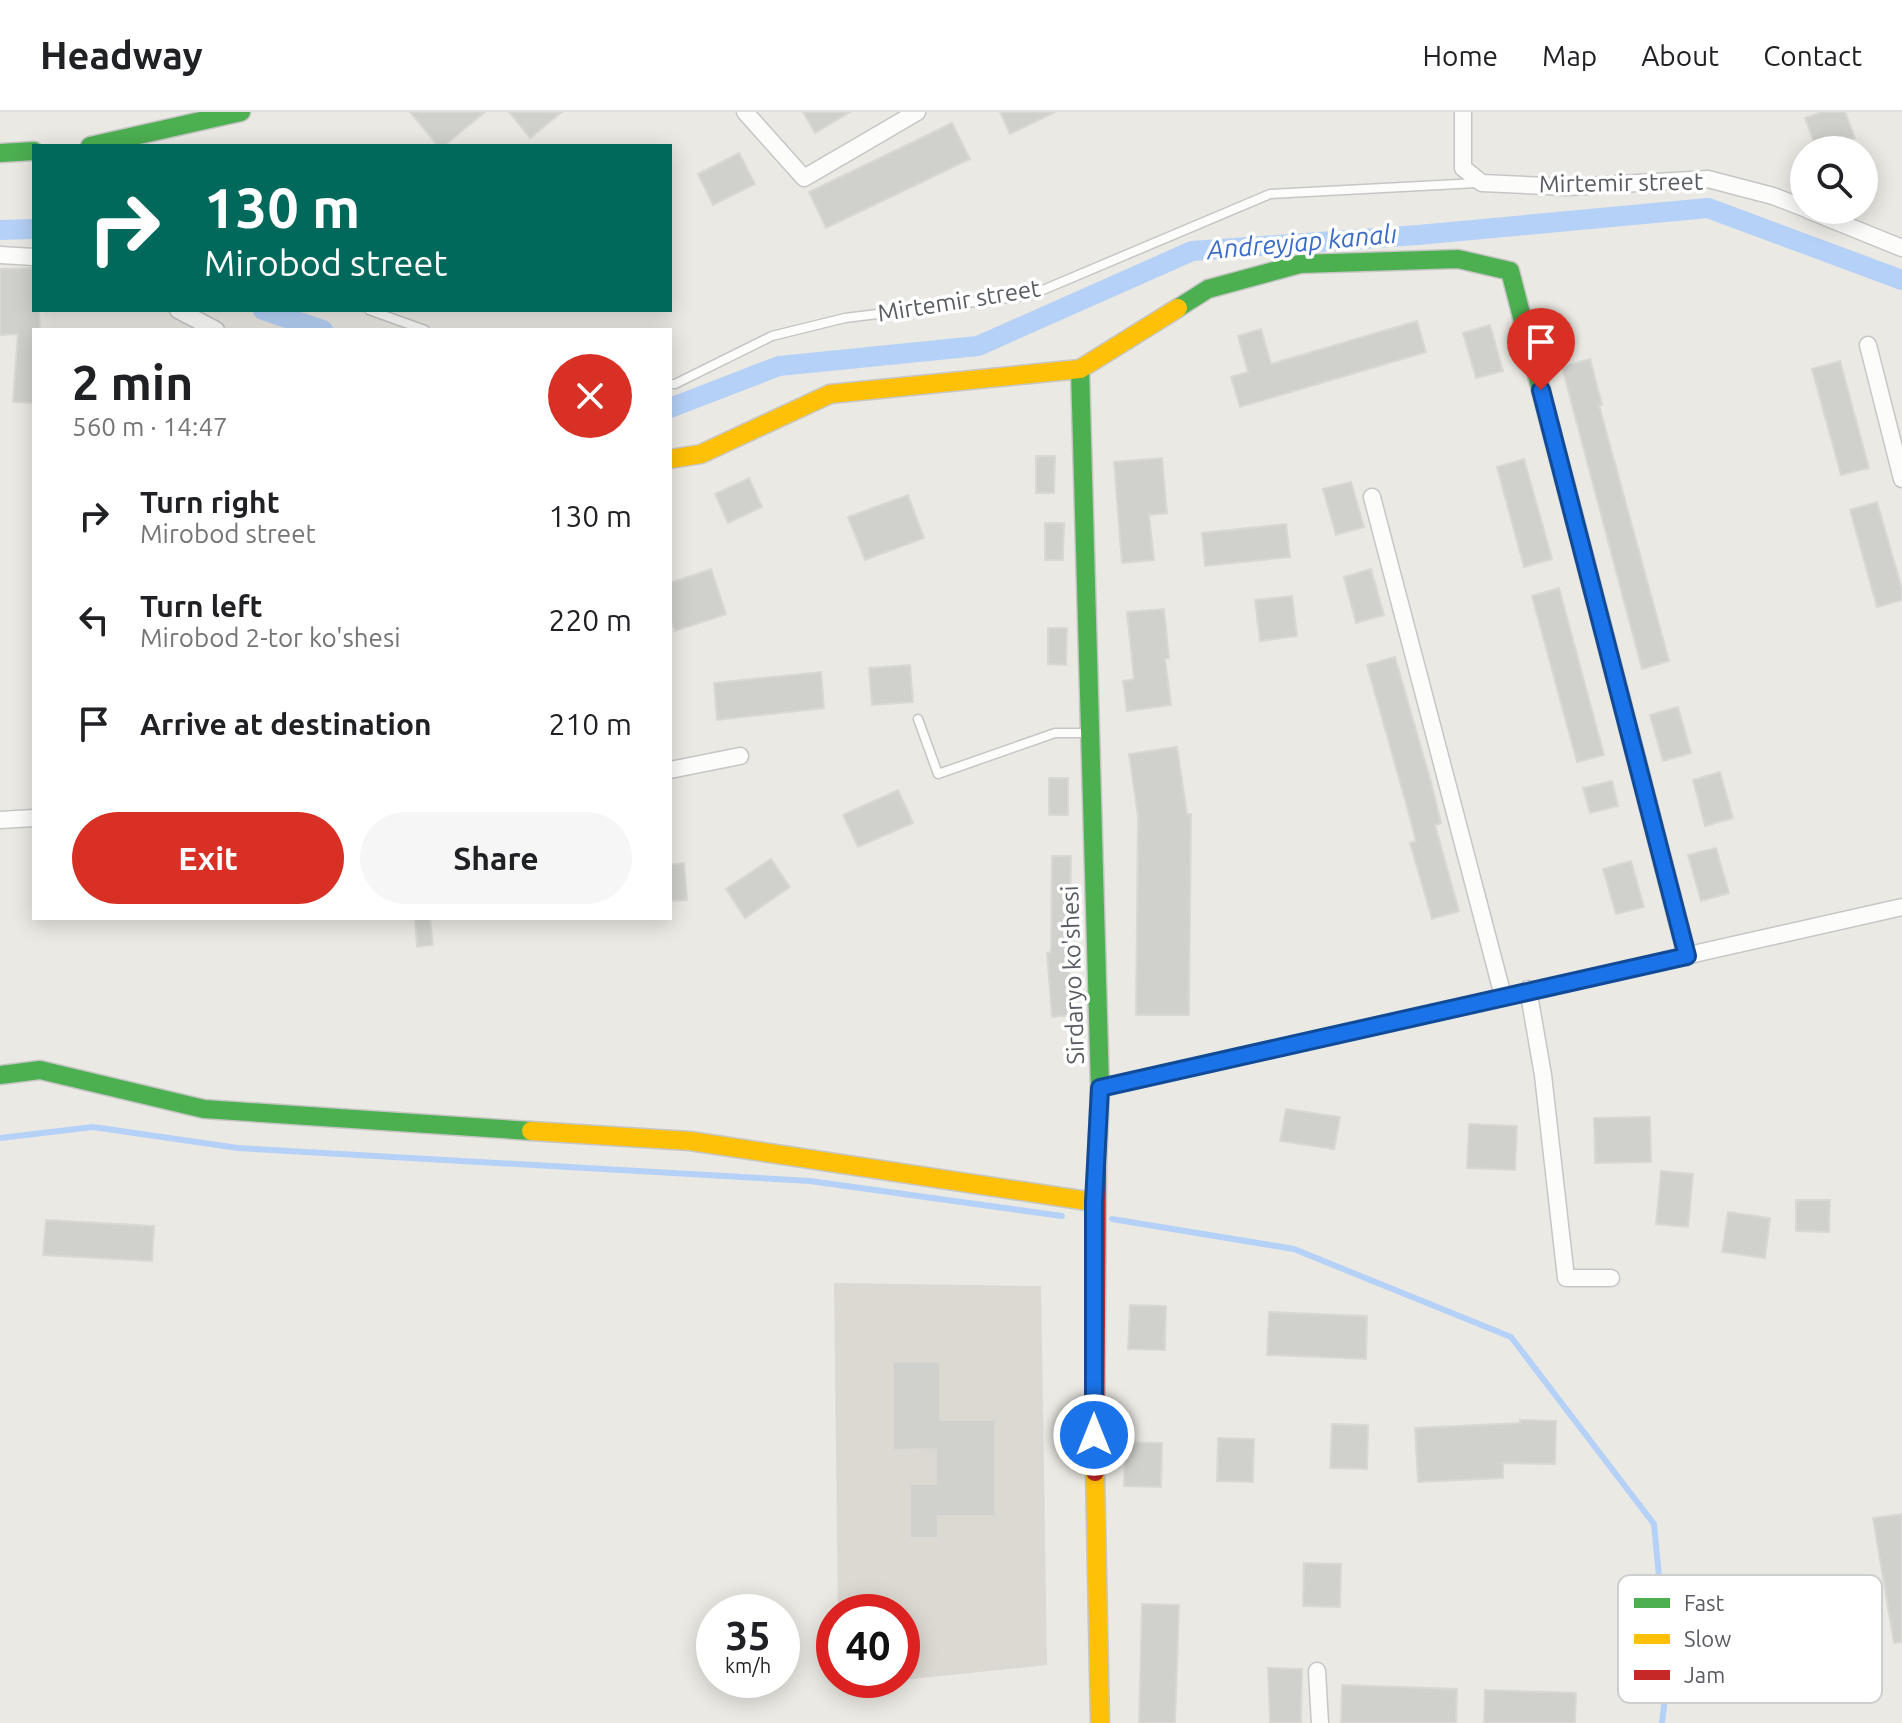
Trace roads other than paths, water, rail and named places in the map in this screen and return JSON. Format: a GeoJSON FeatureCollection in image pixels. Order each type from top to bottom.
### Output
{"type":"FeatureCollection","features":[{"type":"Feature","properties":{"kind":"street"},"geometry":{"type":"LineString","coordinates":[[99,144],[241,112]]}},
{"type":"Feature","properties":{"kind":"street"},"geometry":{"type":"LineString","coordinates":[[745,112],[804,178],[917,112]]}},
{"type":"Feature","properties":{"kind":"street"},"geometry":{"type":"LineString","coordinates":[[1463,112],[1463,168],[1482,183]]}},
{"type":"Feature","properties":{"kind":"street"},"geometry":{"type":"LineString","coordinates":[[0,153],[32,151]]}},
{"type":"Feature","properties":{"kind":"street","name":"Mirtemir street"},"geometry":{"type":"LineString","coordinates":[[1482,183],[1568,187],[1708,179],[1790,203]]}},
{"type":"Feature","properties":{"kind":"street","name":"Mirtemir street"},"geometry":{"type":"LineString","coordinates":[[1843,224],[1902,248]]}},
{"type":"Feature","properties":{"kind":"street"},"geometry":{"type":"LineString","coordinates":[[0,255],[32,257]]}},
{"type":"Feature","properties":{"kind":"street"},"geometry":{"type":"LineString","coordinates":[[672,459],[701,454],[830,394],[1080,369],[1208,289],[1300,264],[1458,259],[1510,271],[1687,956]]}},
{"type":"Feature","properties":{"kind":"street"},"geometry":{"type":"LineString","coordinates":[[182,312],[212,328]]}},
{"type":"Feature","properties":{"kind":"street"},"geometry":{"type":"LineString","coordinates":[[1868,345],[1902,479]]}},
{"type":"Feature","properties":{"kind":"street","name":"Sirdaryo ko'shesi"},"geometry":{"type":"LineString","coordinates":[[1080,369],[1100,1088],[1094,1202],[1093,1464],[1100,1723]]}},
{"type":"Feature","properties":{"kind":"street"},"geometry":{"type":"LineString","coordinates":[[1372,497],[1503,996]]}},
{"type":"Feature","properties":{"kind":"street"},"geometry":{"type":"LineString","coordinates":[[672,770],[740,756]]}},
{"type":"Feature","properties":{"kind":"street"},"geometry":{"type":"LineString","coordinates":[[0,820],[32,818]]}},
{"type":"Feature","properties":{"kind":"street"},"geometry":{"type":"LineString","coordinates":[[1100,1088],[1902,907]]}},
{"type":"Feature","properties":{"kind":"street"},"geometry":{"type":"LineString","coordinates":[[1528,989],[1543,1075],[1566,1278],[1611,1278]]}},
{"type":"Feature","properties":{"kind":"street"},"geometry":{"type":"LineString","coordinates":[[0,1075],[40,1070],[204,1109],[690,1141],[1094,1202]]}},
{"type":"Feature","properties":{"kind":"street"},"geometry":{"type":"LineString","coordinates":[[1317,1671],[1320,1723]]}},
{"type":"Feature","properties":{"kind":"lane","name":"Mirtemir street"},"geometry":{"type":"LineString","coordinates":[[672,384],[772,336],[845,318],[1031,295],[1270,194],[1482,183]]}},
{"type":"Feature","properties":{"kind":"lane"},"geometry":{"type":"LineString","coordinates":[[375,312],[419,328]]}},
{"type":"Feature","properties":{"kind":"lane"},"geometry":{"type":"LineString","coordinates":[[918,719],[938,774],[1055,733],[1090,733]]}},
{"type":"Feature","properties":{"kind":"waterway","name":"Andreyjap kanalı"},"geometry":{"type":"LineString","coordinates":[[672,407],[779,366],[978,346],[1192,251],[1418,235],[1708,208],[1902,280]]}},
{"type":"Feature","properties":{"kind":"waterway","name":"Andreyjap kanalı"},"geometry":{"type":"LineString","coordinates":[[0,230],[32,229]]}},
{"type":"Feature","properties":{"kind":"waterway","name":"Andreyjap kanalı"},"geometry":{"type":"LineString","coordinates":[[269,312],[317,328]]}},
{"type":"Feature","properties":{"kind":"waterway"},"geometry":{"type":"LineString","coordinates":[[0,1138],[93,1127],[238,1148],[810,1181],[1062,1216]]}},
{"type":"Feature","properties":{"kind":"waterway"},"geometry":{"type":"LineString","coordinates":[[1112,1219],[1294,1249],[1511,1337],[1654,1524],[1659,1575]]}},
{"type":"Feature","properties":{"kind":"waterway"},"geometry":{"type":"LineString","coordinates":[[1662,1723],[1664,1703]]}}]}
